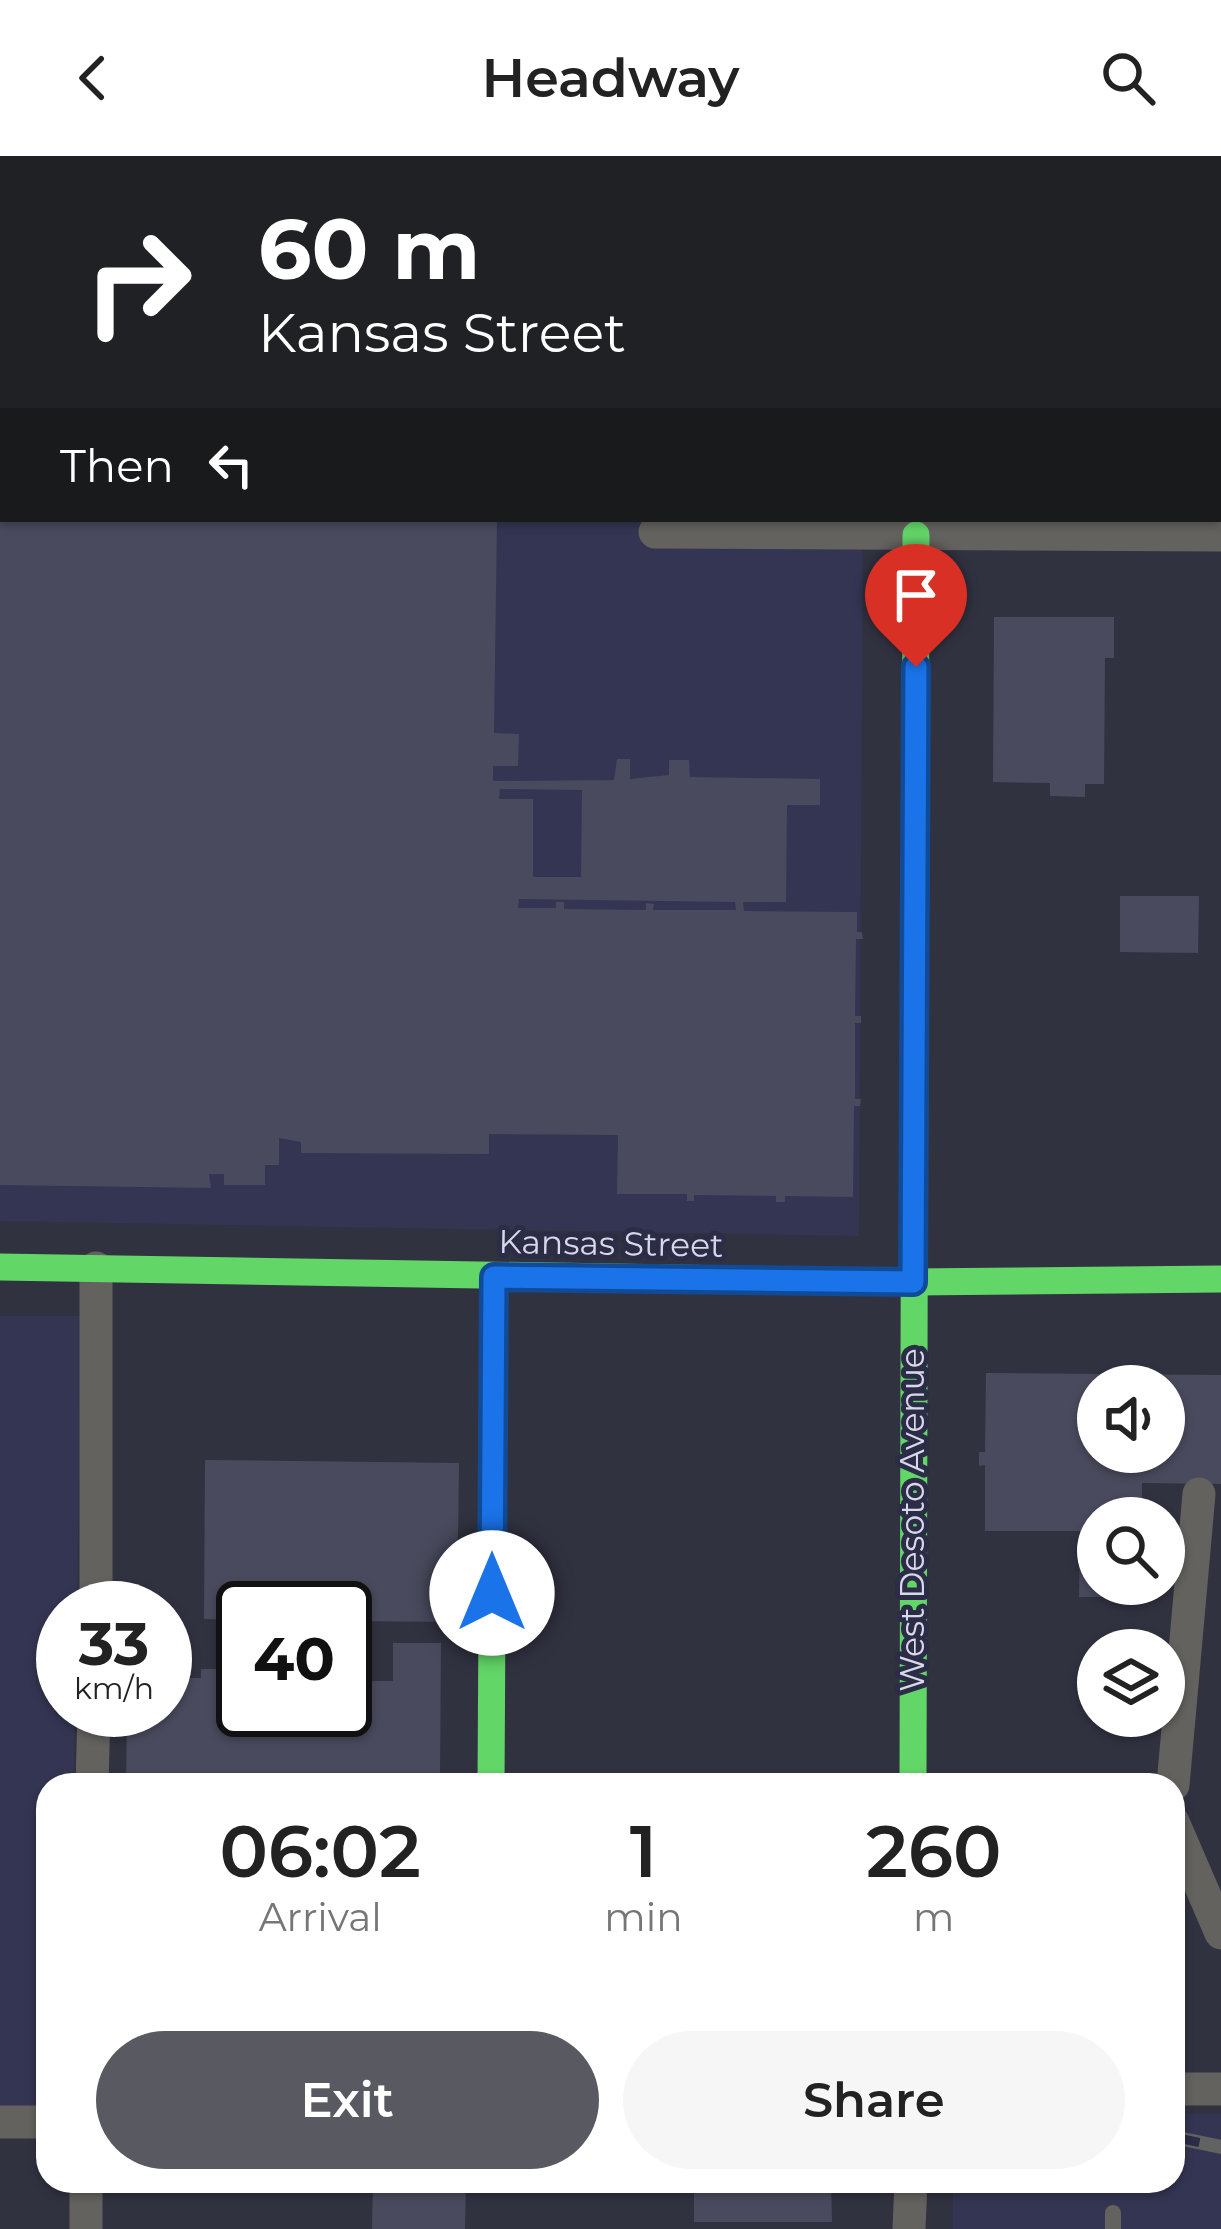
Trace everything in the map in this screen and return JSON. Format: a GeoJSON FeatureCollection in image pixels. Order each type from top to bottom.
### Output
{"type":"FeatureCollection","features":[{"type":"Feature","properties":{"kind":"main road","name":"West Desoto Avenue"},"geometry":{"type":"LineString","coordinates":[[913,1773],[916,536]]}},
{"type":"Feature","properties":{"kind":"main road","name":"Kansas Street"},"geometry":{"type":"LineString","coordinates":[[0,1268],[913,1282],[1221,1279]]}},
{"type":"Feature","properties":{"kind":"main road"},"geometry":{"type":"LineString","coordinates":[[491,1773],[494,1277]]}},
{"type":"Feature","properties":{"kind":"street"},"geometry":{"type":"LineString","coordinates":[[655,525],[916,536],[1221,535]]}},
{"type":"Feature","properties":{"kind":"street"},"geometry":{"type":"LineString","coordinates":[[95,1581],[96,1268]]}},
{"type":"Feature","properties":{"kind":"street"},"geometry":{"type":"LineString","coordinates":[[1174,1773],[1199,1494]]}},
{"type":"Feature","properties":{"kind":"street"},"geometry":{"type":"LineString","coordinates":[[92,1773],[93,1737]]}},
{"type":"Feature","properties":{"kind":"street"},"geometry":{"type":"LineString","coordinates":[[1185,1850],[1221,1933]]}},
{"type":"Feature","properties":{"kind":"street"},"geometry":{"type":"LineString","coordinates":[[1185,2090],[1221,2089]]}},
{"type":"Feature","properties":{"kind":"street"},"geometry":{"type":"LineString","coordinates":[[0,2122],[36,2122]]}},
{"type":"Feature","properties":{"kind":"street"},"geometry":{"type":"LineString","coordinates":[[86,2193],[86,2229]]}},
{"type":"Feature","properties":{"kind":"street"},"geometry":{"type":"LineString","coordinates":[[909,2229],[910,2193]]}},
{"type":"Feature","properties":{"kind":"shaded area"},"geometry":{"type":"Polygon","coordinates":[[[0,522],[863,522],[859,1236],[0,1221],[0,522]]]}},
{"type":"Feature","properties":{"kind":"shaded area"},"geometry":{"type":"Polygon","coordinates":[[[0,1316],[81,1316],[77,1581],[36,1581],[36,1737],[75,1737],[74,1773],[36,1773],[36,2110],[0,2109],[0,1316]]]}},
{"type":"Feature","properties":{"kind":"shaded area"},"geometry":{"type":"Polygon","coordinates":[[[1185,2114],[1221,2114],[1221,2229],[953,2229],[953,2193],[1185,2193],[1185,2114]]]}},
{"type":"Feature","properties":{"kind":"building"},"geometry":{"type":"Polygon","coordinates":[[[0,522],[497,522],[494,733],[519,734],[518,766],[493,766],[493,781],[614,780],[617,759],[630,759],[630,779],[669,775],[669,760],[689,760],[690,777],[820,779],[820,805],[787,805],[786,902],[743,902],[744,911],[857,912],[857,932],[862,932],[863,939],[856,939],[855,1016],[861,1016],[861,1023],[855,1023],[855,1099],[861,1099],[860,1106],[854,1106],[853,1197],[785,1196],[785,1202],[776,1202],[776,1196],[694,1195],[694,1201],[687,1201],[687,1194],[617,1194],[618,1135],[489,1134],[489,1154],[301,1153],[301,1142],[279,1138],[279,1165],[265,1165],[265,1185],[224,1185],[224,1174],[209,1174],[211,1188],[0,1185],[0,522]],[[500,789],[499,799],[533,799],[533,877],[581,877],[582,790],[500,789]],[[519,899],[518,908],[556,908],[556,902],[564,902],[564,909],[646,910],[646,903],[654,904],[653,910],[736,910],[735,902],[519,899]]]}},
{"type":"Feature","properties":{"kind":"building"},"geometry":{"type":"Polygon","coordinates":[[[994,617],[1114,617],[1114,658],[1105,658],[1104,784],[1085,784],[1085,797],[1050,796],[1050,783],[993,782],[994,617]]]}},
{"type":"Feature","properties":{"kind":"building"},"geometry":{"type":"Polygon","coordinates":[[[1120,896],[1199,896],[1198,953],[1120,952],[1120,896]]]}},
{"type":"Feature","properties":{"kind":"building"},"geometry":{"type":"Polygon","coordinates":[[[986,1373],[1077,1374],[1077,1473],[1185,1473],[1185,1375],[1221,1375],[1221,1484],[1142,1483],[1142,1497],[1077,1497],[1077,1531],[985,1531],[985,1465],[979,1466],[979,1452],[985,1452],[986,1373]]]}},
{"type":"Feature","properties":{"kind":"building"},"geometry":{"type":"Polygon","coordinates":[[[205,1460],[459,1463],[457,1622],[372,1621],[372,1581],[216,1581],[216,1619],[204,1619],[205,1460]]]}},
{"type":"Feature","properties":{"kind":"building"},"geometry":{"type":"Polygon","coordinates":[[[393,1643],[441,1643],[440,1773],[126,1773],[127,1737],[192,1737],[192,1678],[201,1678],[201,1669],[216,1669],[216,1737],[372,1737],[372,1681],[393,1681],[393,1643]]]}},
{"type":"Feature","properties":{"kind":"building"},"geometry":{"type":"Polygon","coordinates":[[[373,2193],[466,2193],[465,2229],[372,2229],[373,2193]]]}},
{"type":"Feature","properties":{"kind":"building"},"geometry":{"type":"Polygon","coordinates":[[[694,2193],[831,2193],[832,2222],[694,2222],[694,2193]]]}},
{"type":"Feature","properties":{"kind":"railway"},"geometry":{"type":"LineString","coordinates":[[1185,2140],[1221,2147]]}},
{"type":"Feature","properties":{"kind":"traffic: fast"},"geometry":{"type":"LineString","coordinates":[[913,1773],[916,535]]}},
{"type":"Feature","properties":{"kind":"traffic: fast"},"geometry":{"type":"LineString","coordinates":[[0,1267],[913,1282],[1221,1279]]}},
{"type":"Feature","properties":{"kind":"traffic: fast"},"geometry":{"type":"LineString","coordinates":[[491,1773],[494,1277]]}},
{"type":"Feature","properties":{"kind":"route"},"geometry":{"type":"LineString","coordinates":[[492,1593],[494,1277],[913,1282],[916,667]]}}]}
